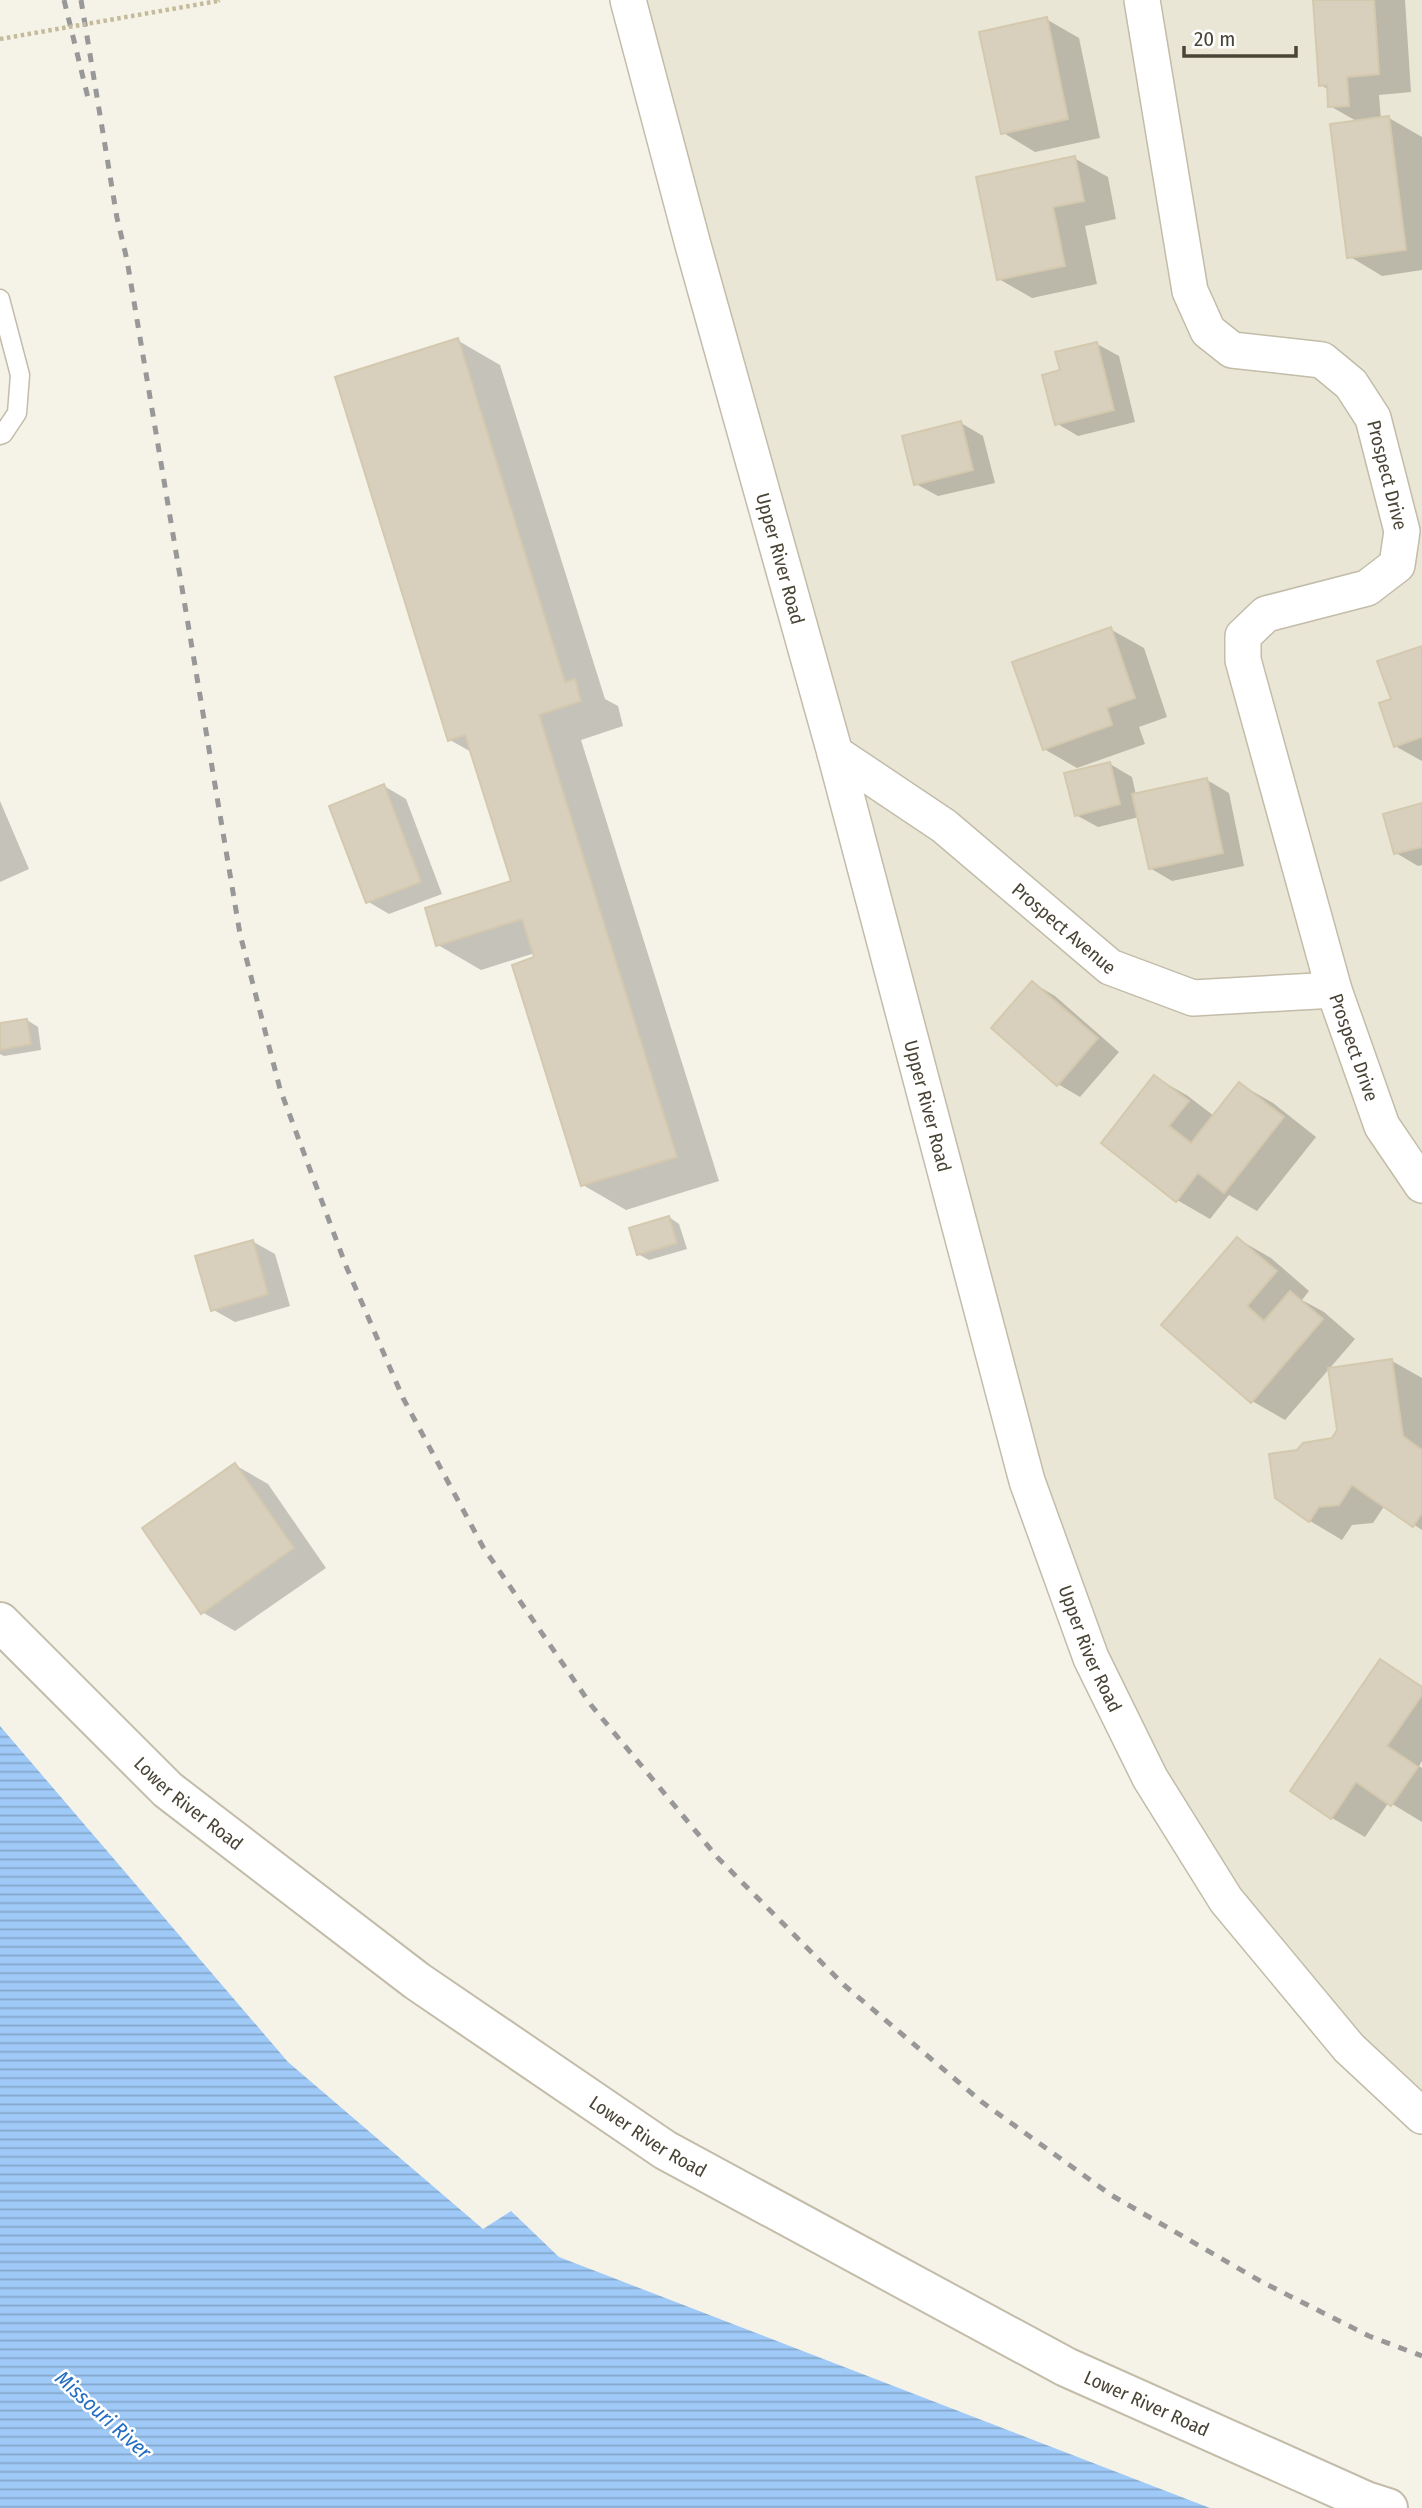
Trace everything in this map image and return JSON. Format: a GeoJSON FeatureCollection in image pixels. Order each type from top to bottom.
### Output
{"type":"FeatureCollection","features":[{"type":"Feature","properties":{"kind":"street","name":"Upper River Road"},"geometry":{"type":"LineString","coordinates":[[628,0],[693,245],[835,753],[1027,1481],[1091,1658],[1150,1778],[1226,1900],[1349,2048],[1422,2116]]}},
{"type":"Feature","properties":{"kind":"street","name":"Prospect Drive"},"geometry":{"type":"LineString","coordinates":[[1142,0],[1190,291],[1208,331],[1232,350],[1322,360],[1352,384],[1373,418],[1402,531],[1397,565],[1367,588],[1266,614],[1243,636],[1243,660],[1334,990],[1382,1126],[1422,1185]]}},
{"type":"Feature","properties":{"kind":"street","name":"Prospect Avenue"},"geometry":{"type":"LineString","coordinates":[[835,753],[943,826],[1110,967],[1193,998],[1334,990]]}},
{"type":"Feature","properties":{"kind":"street","name":"Lower River Road"},"geometry":{"type":"LineString","coordinates":[[0,1622],[168,1790],[417,1981],[666,2150],[1066,2367],[1366,2501],[1388,2508]]}},
{"type":"Feature","properties":{"kind":"lane"},"geometry":{"type":"LineString","coordinates":[[0,299],[20,375],[17,413],[0,435]]}},
{"type":"Feature","properties":{"kind":"path"},"geometry":{"type":"LineString","coordinates":[[0,39],[219,0]]}},
{"type":"Feature","properties":{"kind":"shaded area"},"geometry":{"type":"Polygon","coordinates":[[[628,0],[1422,0],[1422,2104],[1349,2048],[1150,1778],[1027,1481],[628,0]]]}},
{"type":"Feature","properties":{"kind":"water","name":"Missouri River"},"geometry":{"type":"Polygon","coordinates":[[[0,1726],[288,2062],[483,2229],[511,2211],[559,2257],[1210,2508],[0,2508],[0,1726]]]}},
{"type":"Feature","properties":{"kind":"building"},"geometry":{"type":"Polygon","coordinates":[[[1313,0],[1374,0],[1379,74],[1347,77],[1349,106],[1328,107],[1327,85],[1319,86],[1313,0]]]}},
{"type":"Feature","properties":{"kind":"building"},"geometry":{"type":"Polygon","coordinates":[[[1047,17],[1068,119],[1001,134],[979,32],[1047,17]]]}},
{"type":"Feature","properties":{"kind":"building"},"geometry":{"type":"Polygon","coordinates":[[[1389,116],[1406,250],[1347,258],[1330,124],[1389,116]]]}},
{"type":"Feature","properties":{"kind":"building"},"geometry":{"type":"Polygon","coordinates":[[[1075,156],[1084,201],[1053,207],[1065,266],[997,280],[976,177],[1075,156]]]}},
{"type":"Feature","properties":{"kind":"building"},"geometry":{"type":"Polygon","coordinates":[[[458,338],[565,682],[575,679],[581,701],[539,715],[677,1157],[581,1186],[512,965],[534,957],[522,919],[436,946],[425,908],[511,881],[465,735],[448,741],[335,377],[458,338]]]}},
{"type":"Feature","properties":{"kind":"building"},"geometry":{"type":"Polygon","coordinates":[[[1097,342],[1114,410],[1055,425],[1042,375],[1060,370],[1055,352],[1097,342]]]}},
{"type":"Feature","properties":{"kind":"building"},"geometry":{"type":"Polygon","coordinates":[[[961,421],[973,470],[914,485],[902,436],[961,421]]]}},
{"type":"Feature","properties":{"kind":"building"},"geometry":{"type":"Polygon","coordinates":[[[1111,627],[1135,698],[1107,708],[1112,725],[1043,750],[1012,662],[1111,627]]]}},
{"type":"Feature","properties":{"kind":"building"},"geometry":{"type":"Polygon","coordinates":[[[1422,646],[1422,737],[1394,747],[1379,703],[1391,699],[1377,661],[1422,646]]]}},
{"type":"Feature","properties":{"kind":"building"},"geometry":{"type":"Polygon","coordinates":[[[1110,762],[1120,804],[1075,816],[1064,773],[1110,762]]]}},
{"type":"Feature","properties":{"kind":"building"},"geometry":{"type":"Polygon","coordinates":[[[1207,778],[1223,853],[1149,869],[1132,794],[1207,778]]]}},
{"type":"Feature","properties":{"kind":"building"},"geometry":{"type":"Polygon","coordinates":[[[384,784],[421,882],[366,903],[329,806],[384,784]]]}},
{"type":"Feature","properties":{"kind":"building"},"geometry":{"type":"Polygon","coordinates":[[[1422,803],[1422,847],[1394,854],[1383,814],[1422,803]]]}},
{"type":"Feature","properties":{"kind":"building"},"geometry":{"type":"Polygon","coordinates":[[[1032,981],[1098,1038],[1057,1086],[991,1028],[1032,981]]]}},
{"type":"Feature","properties":{"kind":"building"},"geometry":{"type":"Polygon","coordinates":[[[27,1019],[31,1044],[0,1050],[0,1023],[27,1019]]]}},
{"type":"Feature","properties":{"kind":"building"},"geometry":{"type":"Polygon","coordinates":[[[1154,1075],[1189,1101],[1169,1126],[1191,1143],[1239,1082],[1284,1117],[1224,1193],[1198,1173],[1176,1202],[1101,1143],[1154,1075]]]}},
{"type":"Feature","properties":{"kind":"building"},"geometry":{"type":"Polygon","coordinates":[[[669,1216],[677,1243],[637,1255],[629,1228],[669,1216]]]}},
{"type":"Feature","properties":{"kind":"building"},"geometry":{"type":"Polygon","coordinates":[[[1237,1237],[1277,1271],[1247,1306],[1264,1321],[1290,1291],[1323,1319],[1251,1403],[1161,1325],[1237,1237]]]}},
{"type":"Feature","properties":{"kind":"building"},"geometry":{"type":"Polygon","coordinates":[[[253,1240],[268,1294],[211,1311],[195,1256],[253,1240]]]}},
{"type":"Feature","properties":{"kind":"building"},"geometry":{"type":"Polygon","coordinates":[[[1392,1359],[1403,1436],[1422,1450],[1422,1513],[1413,1527],[1352,1485],[1339,1505],[1319,1507],[1309,1522],[1275,1498],[1269,1454],[1297,1450],[1303,1443],[1332,1438],[1337,1430],[1328,1368],[1392,1359]]]}},
{"type":"Feature","properties":{"kind":"building"},"geometry":{"type":"Polygon","coordinates":[[[235,1463],[294,1548],[201,1614],[142,1528],[235,1463]]]}},
{"type":"Feature","properties":{"kind":"building"},"geometry":{"type":"Polygon","coordinates":[[[1380,1659],[1422,1687],[1422,1695],[1387,1746],[1418,1767],[1391,1806],[1356,1782],[1331,1819],[1290,1791],[1380,1659]]]}},
{"type":"Feature","properties":{"kind":"railway"},"geometry":{"type":"LineString","coordinates":[[64,0],[89,102]]}},
{"type":"Feature","properties":{"kind":"railway"},"geometry":{"type":"LineString","coordinates":[[81,0],[240,934],[280,1089],[346,1266],[403,1398],[483,1547],[591,1705],[718,1858],[844,1985],[982,2102],[1111,2195],[1262,2282],[1369,2336],[1422,2356]]}}]}
